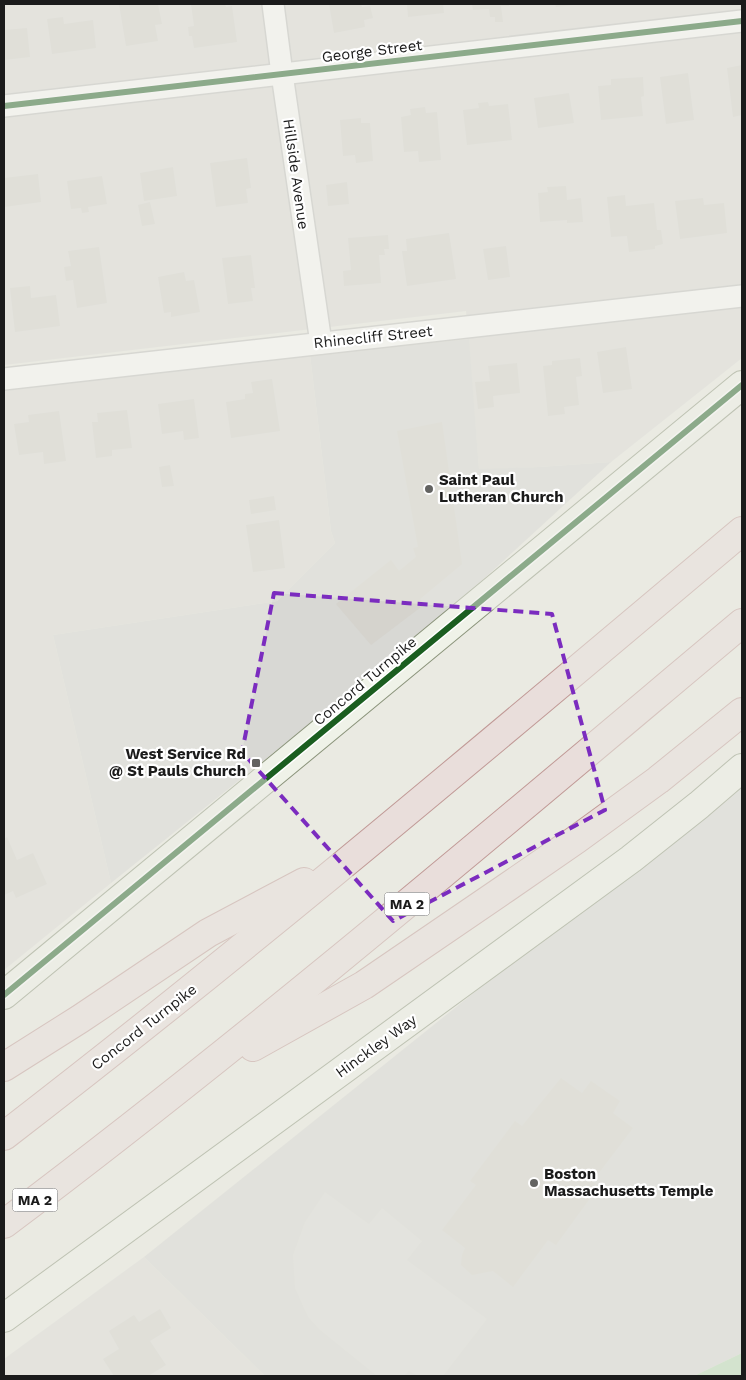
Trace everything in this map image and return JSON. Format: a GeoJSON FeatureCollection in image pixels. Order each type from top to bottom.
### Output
{"type":"FeatureCollection","features":[{"type":"Feature","properties":{"kind":"highway","name":"Concord Turnpike"},"geometry":{"type":"LineString","coordinates":[[4,1136],[150,1022],[358,854],[742,532]]}},
{"type":"Feature","properties":{"kind":"highway","name":"MA 2"},"geometry":{"type":"LineString","coordinates":[[4,1224],[276,1012],[742,623]]}},
{"type":"Feature","properties":{"kind":"highway"},"geometry":{"type":"LineString","coordinates":[[182,1087],[364,985],[605,819],[658,780],[742,712]]}},
{"type":"Feature","properties":{"kind":"highway"},"geometry":{"type":"LineString","coordinates":[[4,1066],[80,1019],[208,933],[358,854]]}},
{"type":"Feature","properties":{"kind":"main road","name":"Concord Turnpike"},"geometry":{"type":"LineString","coordinates":[[4,995],[742,385]]}},
{"type":"Feature","properties":{"kind":"main road","name":"Hinckley Way"},"geometry":{"type":"LineString","coordinates":[[4,1318],[632,859],[742,768]]}},
{"type":"Feature","properties":{"kind":"street","name":"Hillside Avenue"},"geometry":{"type":"LineString","coordinates":[[273,4],[321,343]]}},
{"type":"Feature","properties":{"kind":"street","name":"George Street"},"geometry":{"type":"LineString","coordinates":[[4,106],[742,21]]}},
{"type":"Feature","properties":{"kind":"street","name":"Rhinecliff Street"},"geometry":{"type":"LineString","coordinates":[[4,379],[742,296]]}},
{"type":"Feature","properties":{"kind":"highlighted area"},"geometry":{"type":"Polygon","coordinates":[[[274,593],[552,614],[605,810],[393,921],[242,752],[274,593]]]}},
{"type":"Feature","properties":{"kind":"shaded area"},"geometry":{"type":"Polygon","coordinates":[[[4,4],[742,4],[742,358],[611,462],[479,470],[466,311],[4,365],[4,4]]]}},
{"type":"Feature","properties":{"kind":"shaded area"},"geometry":{"type":"Polygon","coordinates":[[[469,339],[479,469],[611,462],[439,620],[111,883],[53,635],[277,601],[335,543],[331,531],[310,355],[469,339]]]}},
{"type":"Feature","properties":{"kind":"shaded area"},"geometry":{"type":"Polygon","coordinates":[[[310,355],[331,531],[335,543],[277,601],[53,635],[111,883],[4,970],[4,391],[310,355]]]}},
{"type":"Feature","properties":{"kind":"shaded area"},"geometry":{"type":"Polygon","coordinates":[[[742,778],[742,1353],[694,1376],[265,1376],[144,1257],[742,778]]]}},
{"type":"Feature","properties":{"kind":"shaded area"},"geometry":{"type":"Polygon","coordinates":[[[325,1192],[369,1224],[382,1208],[422,1241],[407,1260],[487,1319],[443,1376],[418,1376],[409,1371],[404,1376],[377,1376],[320,1330],[308,1317],[295,1288],[293,1255],[305,1222],[325,1192]]]}},
{"type":"Feature","properties":{"kind":"shaded area"},"geometry":{"type":"Polygon","coordinates":[[[144,1257],[265,1376],[4,1376],[4,1359],[144,1257]]]}},
{"type":"Feature","properties":{"kind":"green space"},"geometry":{"type":"Polygon","coordinates":[[[742,1353],[742,1376],[694,1376],[742,1353]]]}},
{"type":"Feature","properties":{"kind":"building"},"geometry":{"type":"Polygon","coordinates":[[[119,4],[158,4],[162,24],[155,25],[158,41],[126,46],[119,4]]]}},
{"type":"Feature","properties":{"kind":"building"},"geometry":{"type":"Polygon","coordinates":[[[191,4],[225,4],[226,7],[232,6],[237,42],[194,48],[192,36],[189,36],[188,27],[194,26],[191,4]]]}},
{"type":"Feature","properties":{"kind":"building"},"geometry":{"type":"Polygon","coordinates":[[[329,4],[361,4],[362,7],[370,6],[373,18],[364,20],[365,27],[334,33],[329,4]]]}},
{"type":"Feature","properties":{"kind":"building"},"geometry":{"type":"Polygon","coordinates":[[[407,4],[443,4],[444,13],[408,17],[407,4]]]}},
{"type":"Feature","properties":{"kind":"building"},"geometry":{"type":"Polygon","coordinates":[[[472,4],[509,4],[509,6],[501,6],[503,22],[495,22],[495,17],[490,17],[489,9],[473,10],[472,4]]]}},
{"type":"Feature","properties":{"kind":"building"},"geometry":{"type":"Polygon","coordinates":[[[555,4],[573,4],[573,5],[556,7],[555,4]]]}},
{"type":"Feature","properties":{"kind":"building"},"geometry":{"type":"Polygon","coordinates":[[[63,17],[64,24],[93,20],[96,48],[52,54],[47,19],[63,17]]]}},
{"type":"Feature","properties":{"kind":"building"},"geometry":{"type":"Polygon","coordinates":[[[27,28],[30,57],[4,60],[4,30],[27,28]]]}},
{"type":"Feature","properties":{"kind":"building"},"geometry":{"type":"Polygon","coordinates":[[[742,65],[742,115],[733,117],[727,68],[742,65]]]}},
{"type":"Feature","properties":{"kind":"building"},"geometry":{"type":"Polygon","coordinates":[[[688,73],[694,120],[666,124],[660,77],[688,73]]]}},
{"type":"Feature","properties":{"kind":"building"},"geometry":{"type":"Polygon","coordinates":[[[643,77],[644,96],[641,97],[643,116],[601,120],[598,86],[611,85],[611,79],[643,77]]]}},
{"type":"Feature","properties":{"kind":"building"},"geometry":{"type":"Polygon","coordinates":[[[569,93],[574,123],[538,128],[534,98],[569,93]]]}},
{"type":"Feature","properties":{"kind":"building"},"geometry":{"type":"Polygon","coordinates":[[[488,102],[489,106],[508,104],[512,140],[467,145],[463,110],[479,108],[478,103],[488,102]]]}},
{"type":"Feature","properties":{"kind":"building"},"geometry":{"type":"Polygon","coordinates":[[[425,107],[426,113],[437,112],[441,160],[419,162],[418,151],[404,152],[401,117],[411,115],[410,109],[425,107]]]}},
{"type":"Feature","properties":{"kind":"building"},"geometry":{"type":"Polygon","coordinates":[[[361,118],[361,123],[370,123],[373,161],[356,163],[355,155],[343,156],[340,120],[361,118]]]}},
{"type":"Feature","properties":{"kind":"building"},"geometry":{"type":"Polygon","coordinates":[[[247,158],[251,188],[246,189],[248,203],[216,207],[210,163],[247,158]]]}},
{"type":"Feature","properties":{"kind":"building"},"geometry":{"type":"Polygon","coordinates":[[[173,167],[177,196],[144,201],[140,173],[173,167]]]}},
{"type":"Feature","properties":{"kind":"building"},"geometry":{"type":"Polygon","coordinates":[[[38,174],[41,202],[4,207],[4,178],[38,174]]]}},
{"type":"Feature","properties":{"kind":"building"},"geometry":{"type":"Polygon","coordinates":[[[102,176],[107,204],[88,207],[89,212],[82,213],[81,208],[71,209],[67,181],[102,176]]]}},
{"type":"Feature","properties":{"kind":"building"},"geometry":{"type":"Polygon","coordinates":[[[347,182],[349,204],[328,206],[326,185],[347,182]]]}},
{"type":"Feature","properties":{"kind":"building"},"geometry":{"type":"Polygon","coordinates":[[[566,186],[567,200],[581,198],[583,222],[567,223],[567,220],[540,222],[538,193],[548,192],[547,187],[566,186]]]}},
{"type":"Feature","properties":{"kind":"building"},"geometry":{"type":"Polygon","coordinates":[[[625,195],[626,206],[654,203],[657,230],[661,230],[663,244],[655,246],[655,249],[629,252],[627,236],[611,237],[607,197],[625,195]]]}},
{"type":"Feature","properties":{"kind":"building"},"geometry":{"type":"Polygon","coordinates":[[[703,198],[704,205],[724,203],[727,233],[680,239],[675,201],[703,198]]]}},
{"type":"Feature","properties":{"kind":"building"},"geometry":{"type":"Polygon","coordinates":[[[150,202],[155,224],[142,226],[138,205],[150,202]]]}},
{"type":"Feature","properties":{"kind":"building"},"geometry":{"type":"Polygon","coordinates":[[[449,233],[456,279],[407,286],[402,251],[407,251],[406,239],[449,233]]]}},
{"type":"Feature","properties":{"kind":"building"},"geometry":{"type":"Polygon","coordinates":[[[388,235],[389,249],[384,249],[385,255],[379,255],[381,283],[344,286],[343,271],[351,270],[348,238],[388,235]]]}},
{"type":"Feature","properties":{"kind":"building"},"geometry":{"type":"Polygon","coordinates":[[[506,246],[510,277],[488,280],[483,249],[506,246]]]}},
{"type":"Feature","properties":{"kind":"building"},"geometry":{"type":"Polygon","coordinates":[[[99,247],[107,303],[77,308],[73,280],[66,281],[64,267],[71,266],[68,251],[99,247]]]}},
{"type":"Feature","properties":{"kind":"building"},"geometry":{"type":"Polygon","coordinates":[[[251,255],[255,288],[251,288],[253,301],[228,304],[222,258],[251,255]]]}},
{"type":"Feature","properties":{"kind":"building"},"geometry":{"type":"Polygon","coordinates":[[[184,272],[186,281],[194,280],[200,312],[171,317],[171,312],[164,313],[158,277],[184,272]]]}},
{"type":"Feature","properties":{"kind":"building"},"geometry":{"type":"Polygon","coordinates":[[[30,286],[31,298],[56,295],[60,326],[15,332],[10,288],[30,286]]]}},
{"type":"Feature","properties":{"kind":"building"},"geometry":{"type":"Polygon","coordinates":[[[626,347],[632,389],[603,393],[597,352],[626,347]]]}},
{"type":"Feature","properties":{"kind":"building"},"geometry":{"type":"Polygon","coordinates":[[[580,358],[582,376],[576,377],[579,405],[564,407],[565,414],[548,416],[543,366],[552,365],[552,361],[580,358]]]}},
{"type":"Feature","properties":{"kind":"building"},"geometry":{"type":"Polygon","coordinates":[[[517,363],[520,393],[493,396],[494,407],[478,409],[475,382],[490,381],[488,366],[517,363]]]}},
{"type":"Feature","properties":{"kind":"building"},"geometry":{"type":"Polygon","coordinates":[[[272,379],[280,431],[231,438],[226,402],[245,399],[245,394],[253,393],[251,382],[272,379]]]}},
{"type":"Feature","properties":{"kind":"building"},"geometry":{"type":"Polygon","coordinates":[[[194,399],[199,438],[184,440],[183,431],[162,434],[158,404],[194,399]]]}},
{"type":"Feature","properties":{"kind":"building"},"geometry":{"type":"Polygon","coordinates":[[[127,410],[132,448],[112,450],[112,456],[96,458],[92,422],[98,422],[97,413],[127,410]]]}},
{"type":"Feature","properties":{"kind":"building"},"geometry":{"type":"Polygon","coordinates":[[[59,411],[66,461],[44,464],[43,452],[19,455],[14,424],[29,422],[28,415],[59,411]]]}},
{"type":"Feature","properties":{"kind":"building","name":"Saint Paul Lutheran Church"},"geometry":{"type":"Polygon","coordinates":[[[442,422],[462,564],[420,599],[425,604],[371,645],[336,604],[391,560],[399,571],[416,557],[413,548],[418,547],[397,431],[442,422]]]}},
{"type":"Feature","properties":{"kind":"building"},"geometry":{"type":"Polygon","coordinates":[[[170,465],[174,486],[162,487],[159,467],[170,465]]]}},
{"type":"Feature","properties":{"kind":"building"},"geometry":{"type":"Polygon","coordinates":[[[274,496],[276,510],[251,514],[249,500],[274,496]]]}},
{"type":"Feature","properties":{"kind":"building"},"geometry":{"type":"Polygon","coordinates":[[[279,520],[285,568],[253,572],[246,525],[279,520]]]}},
{"type":"Feature","properties":{"kind":"building"},"geometry":{"type":"Polygon","coordinates":[[[7,837],[17,860],[33,853],[47,884],[16,898],[13,891],[4,895],[4,839],[7,837]]]}},
{"type":"Feature","properties":{"kind":"building","name":"Boston Massachusetts Temple"},"geometry":{"type":"Polygon","coordinates":[[[561,1078],[582,1093],[591,1081],[620,1101],[613,1113],[633,1128],[592,1182],[599,1186],[556,1245],[548,1240],[513,1287],[493,1271],[472,1275],[461,1265],[465,1248],[442,1230],[476,1185],[470,1181],[515,1121],[522,1126],[561,1078]]]}},
{"type":"Feature","properties":{"kind":"building"},"geometry":{"type":"Polygon","coordinates":[[[160,1309],[171,1328],[150,1341],[166,1365],[148,1376],[114,1376],[103,1359],[119,1349],[109,1331],[134,1315],[139,1322],[160,1309]]]}},
{"type":"Feature","properties":{"kind":"cycle path"},"geometry":{"type":"LineString","coordinates":[[4,106],[742,21]]}},
{"type":"Feature","properties":{"kind":"cycle path"},"geometry":{"type":"LineString","coordinates":[[4,995],[742,385]]}},
{"type":"Feature","properties":{"kind":"place","name":"Saint Paul Lutheran Church"},"geometry":{"type":"Point","coordinates":[429,489]}},
{"type":"Feature","properties":{"kind":"place","name":"West Service Rd @ St Pauls Church"},"geometry":{"type":"Point","coordinates":[256,763]}},
{"type":"Feature","properties":{"kind":"place","name":"Boston Massachusetts Temple"},"geometry":{"type":"Point","coordinates":[534,1183]}}]}
